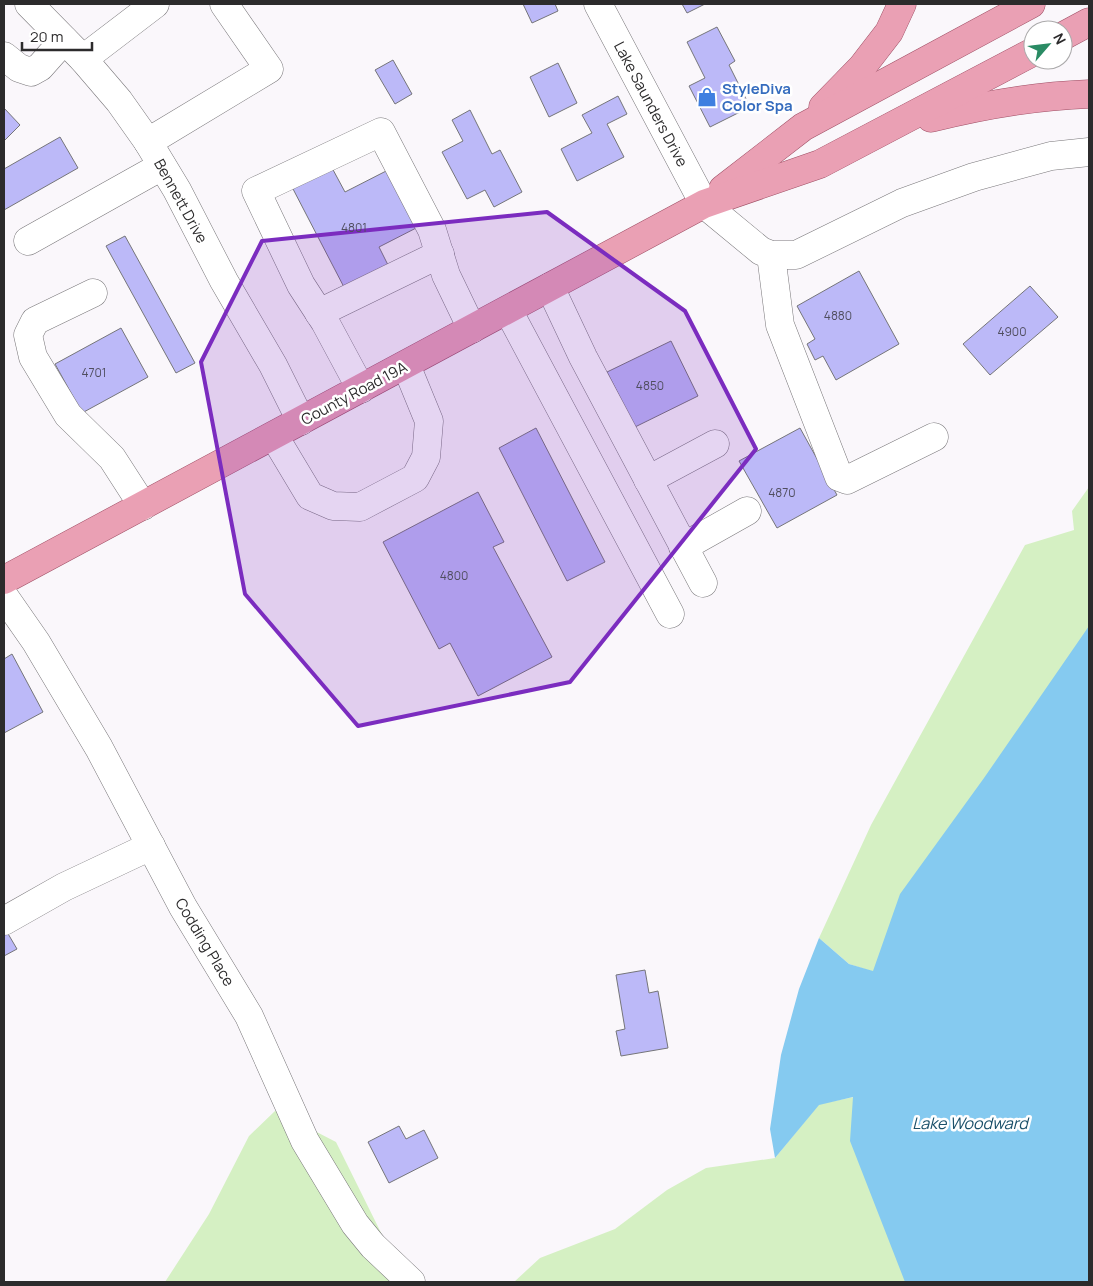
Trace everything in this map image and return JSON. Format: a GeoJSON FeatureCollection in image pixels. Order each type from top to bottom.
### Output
{"type":"FeatureCollection","features":[{"type":"Feature","properties":{"kind":"main road"},"geometry":{"type":"LineString","coordinates":[[704,204],[802,127],[862,67],[889,32],[902,4]]}},
{"type":"Feature","properties":{"kind":"main road"},"geometry":{"type":"LineString","coordinates":[[802,127],[1031,4]]}},
{"type":"Feature","properties":{"kind":"main road"},"geometry":{"type":"LineString","coordinates":[[1073,31],[1089,22]]}},
{"type":"Feature","properties":{"kind":"main road"},"geometry":{"type":"LineString","coordinates":[[704,204],[820,164],[1023,57]]}},
{"type":"Feature","properties":{"kind":"main road"},"geometry":{"type":"LineString","coordinates":[[889,129],[965,109],[1026,98],[1089,94]]}},
{"type":"Feature","properties":{"kind":"main road","name":"County Road 19A"},"geometry":{"type":"LineString","coordinates":[[4,580],[361,390],[704,204]]}},
{"type":"Feature","properties":{"kind":"street","name":"Bennett Drive"},"geometry":{"type":"LineString","coordinates":[[29,4],[83,59],[119,101],[148,142],[177,190],[224,281],[273,365],[301,422]]}},
{"type":"Feature","properties":{"kind":"street"},"geometry":{"type":"LineString","coordinates":[[83,59],[155,4]]}},
{"type":"Feature","properties":{"kind":"street"},"geometry":{"type":"LineString","coordinates":[[148,142],[268,69],[224,4]]}},
{"type":"Feature","properties":{"kind":"street","name":"Lake Saunders Drive"},"geometry":{"type":"LineString","coordinates":[[598,4],[704,204]]}},
{"type":"Feature","properties":{"kind":"street"},"geometry":{"type":"LineString","coordinates":[[4,56],[19,68],[31,72],[40,66],[64,40]]}},
{"type":"Feature","properties":{"kind":"street"},"geometry":{"type":"LineString","coordinates":[[361,390],[319,313],[301,285],[256,191],[381,132],[432,230],[446,275],[472,329]]}},
{"type":"Feature","properties":{"kind":"street"},"geometry":{"type":"LineString","coordinates":[[704,204],[761,251],[771,255],[796,256],[902,203],[974,177],[1051,156],[1089,152]]}},
{"type":"Feature","properties":{"kind":"street"},"geometry":{"type":"LineString","coordinates":[[28,241],[162,166]]}},
{"type":"Feature","properties":{"kind":"street"},"geometry":{"type":"LineString","coordinates":[[319,313],[440,254]]}},
{"type":"Feature","properties":{"kind":"street"},"geometry":{"type":"LineString","coordinates":[[771,255],[780,324],[839,477],[847,480],[934,437]]}},
{"type":"Feature","properties":{"kind":"street"},"geometry":{"type":"LineString","coordinates":[[550,287],[583,357],[703,583]]}},
{"type":"Feature","properties":{"kind":"street"},"geometry":{"type":"LineString","coordinates":[[93,293],[35,322],[28,335],[33,357],[68,415],[112,458],[143,506]]}},
{"type":"Feature","properties":{"kind":"street"},"geometry":{"type":"LineString","coordinates":[[508,310],[670,614]]}},
{"type":"Feature","properties":{"kind":"street"},"geometry":{"type":"LineString","coordinates":[[274,436],[310,496],[334,506],[360,507],[415,478],[426,457],[429,421],[406,365]]}},
{"type":"Feature","properties":{"kind":"street"},"geometry":{"type":"LineString","coordinates":[[648,480],[715,444]]}},
{"type":"Feature","properties":{"kind":"street"},"geometry":{"type":"LineString","coordinates":[[684,547],[747,511]]}},
{"type":"Feature","properties":{"kind":"street","name":"Codding Place"},"geometry":{"type":"LineString","coordinates":[[4,596],[36,642],[94,740],[183,907],[249,1016],[310,1149],[355,1224],[374,1246],[411,1282]]}},
{"type":"Feature","properties":{"kind":"street"},"geometry":{"type":"LineString","coordinates":[[4,921],[64,887],[151,846]]}},
{"type":"Feature","properties":{"kind":"highlighted area"},"geometry":{"type":"Polygon","coordinates":[[[547,212],[685,311],[756,449],[570,682],[358,726],[245,594],[201,362],[262,241],[547,212]]]}},
{"type":"Feature","properties":{"kind":"green space"},"geometry":{"type":"Polygon","coordinates":[[[1089,487],[1089,645],[874,972],[849,964],[819,938],[871,825],[1025,545],[1074,530],[1072,511],[1089,487]]]}},
{"type":"Feature","properties":{"kind":"green space"},"geometry":{"type":"Polygon","coordinates":[[[859,1096],[911,1282],[514,1282],[540,1258],[615,1229],[667,1190],[706,1168],[775,1158],[819,1104],[859,1096]]]}},
{"type":"Feature","properties":{"kind":"green space"},"geometry":{"type":"Polygon","coordinates":[[[275,1111],[294,1112],[305,1126],[336,1142],[398,1267],[424,1282],[165,1282],[209,1214],[249,1136],[275,1111]]]}},
{"type":"Feature","properties":{"kind":"water","name":"Lake Woodward"},"geometry":{"type":"Polygon","coordinates":[[[1089,626],[1089,1282],[905,1282],[850,1141],[853,1097],[819,1105],[775,1158],[770,1129],[781,1055],[799,989],[819,938],[849,964],[873,971],[900,894],[984,778],[1089,626]]]}},
{"type":"Feature","properties":{"kind":"building"},"geometry":{"type":"Polygon","coordinates":[[[523,4],[555,4],[558,11],[532,23],[523,4]]]}},
{"type":"Feature","properties":{"kind":"building"},"geometry":{"type":"Polygon","coordinates":[[[682,4],[705,4],[687,13],[682,4]]]}},
{"type":"Feature","properties":{"kind":"building"},"geometry":{"type":"Polygon","coordinates":[[[717,27],[735,61],[729,65],[750,107],[710,127],[689,86],[705,78],[687,42],[717,27]]]}},
{"type":"Feature","properties":{"kind":"building"},"geometry":{"type":"Polygon","coordinates":[[[393,60],[412,94],[395,104],[375,70],[393,60]]]}},
{"type":"Feature","properties":{"kind":"building"},"geometry":{"type":"Polygon","coordinates":[[[558,63],[577,103],[549,117],[530,77],[558,63]]]}},
{"type":"Feature","properties":{"kind":"building"},"geometry":{"type":"Polygon","coordinates":[[[618,96],[627,114],[607,124],[624,157],[577,181],[561,149],[592,133],[582,115],[618,96]]]}},
{"type":"Feature","properties":{"kind":"building"},"geometry":{"type":"Polygon","coordinates":[[[4,108],[20,125],[4,141],[4,108]]]}},
{"type":"Feature","properties":{"kind":"building"},"geometry":{"type":"Polygon","coordinates":[[[470,110],[492,154],[500,150],[522,192],[494,207],[485,190],[467,199],[442,152],[463,141],[452,120],[470,110]]]}},
{"type":"Feature","properties":{"kind":"building"},"geometry":{"type":"Polygon","coordinates":[[[60,137],[78,168],[4,210],[4,169],[60,137]]]}},
{"type":"Feature","properties":{"kind":"building"},"geometry":{"type":"Polygon","coordinates":[[[331,166],[345,192],[392,168],[422,225],[379,247],[390,269],[346,291],[292,187],[331,166]]]}},
{"type":"Feature","properties":{"kind":"building"},"geometry":{"type":"Polygon","coordinates":[[[125,236],[195,363],[176,373],[106,246],[125,236]]]}},
{"type":"Feature","properties":{"kind":"building"},"geometry":{"type":"Polygon","coordinates":[[[859,271],[899,344],[836,380],[823,356],[815,360],[807,344],[815,339],[797,306],[859,271]]]}},
{"type":"Feature","properties":{"kind":"building"},"geometry":{"type":"Polygon","coordinates":[[[1030,286],[1058,317],[990,375],[963,344],[1030,286]]]}},
{"type":"Feature","properties":{"kind":"building"},"geometry":{"type":"Polygon","coordinates":[[[121,328],[148,377],[82,413],[55,364],[121,328]]]}},
{"type":"Feature","properties":{"kind":"building"},"geometry":{"type":"Polygon","coordinates":[[[671,341],[698,396],[635,427],[607,372],[671,341]]]}},
{"type":"Feature","properties":{"kind":"building"},"geometry":{"type":"Polygon","coordinates":[[[536,428],[605,562],[567,581],[499,448],[536,428]]]}},
{"type":"Feature","properties":{"kind":"building"},"geometry":{"type":"Polygon","coordinates":[[[800,428],[837,495],[777,528],[739,461],[800,428]]]}},
{"type":"Feature","properties":{"kind":"building"},"geometry":{"type":"Polygon","coordinates":[[[478,492],[504,542],[493,547],[552,657],[478,696],[450,643],[439,649],[383,542],[478,492]]]}},
{"type":"Feature","properties":{"kind":"building"},"geometry":{"type":"Polygon","coordinates":[[[12,654],[43,712],[4,733],[4,659],[12,654]]]}},
{"type":"Feature","properties":{"kind":"building"},"geometry":{"type":"Polygon","coordinates":[[[7,932],[17,949],[4,956],[4,934],[7,932]]]}},
{"type":"Feature","properties":{"kind":"building"},"geometry":{"type":"Polygon","coordinates":[[[645,970],[649,993],[658,991],[668,1048],[621,1056],[616,1031],[625,1029],[616,975],[645,970]]]}},
{"type":"Feature","properties":{"kind":"building"},"geometry":{"type":"Polygon","coordinates":[[[399,1126],[406,1139],[424,1130],[438,1158],[389,1183],[368,1142],[399,1126]]]}},
{"type":"Feature","properties":{"kind":"place","name":"StyleDiva Color Spa"},"geometry":{"type":"Point","coordinates":[707,97]}}]}
